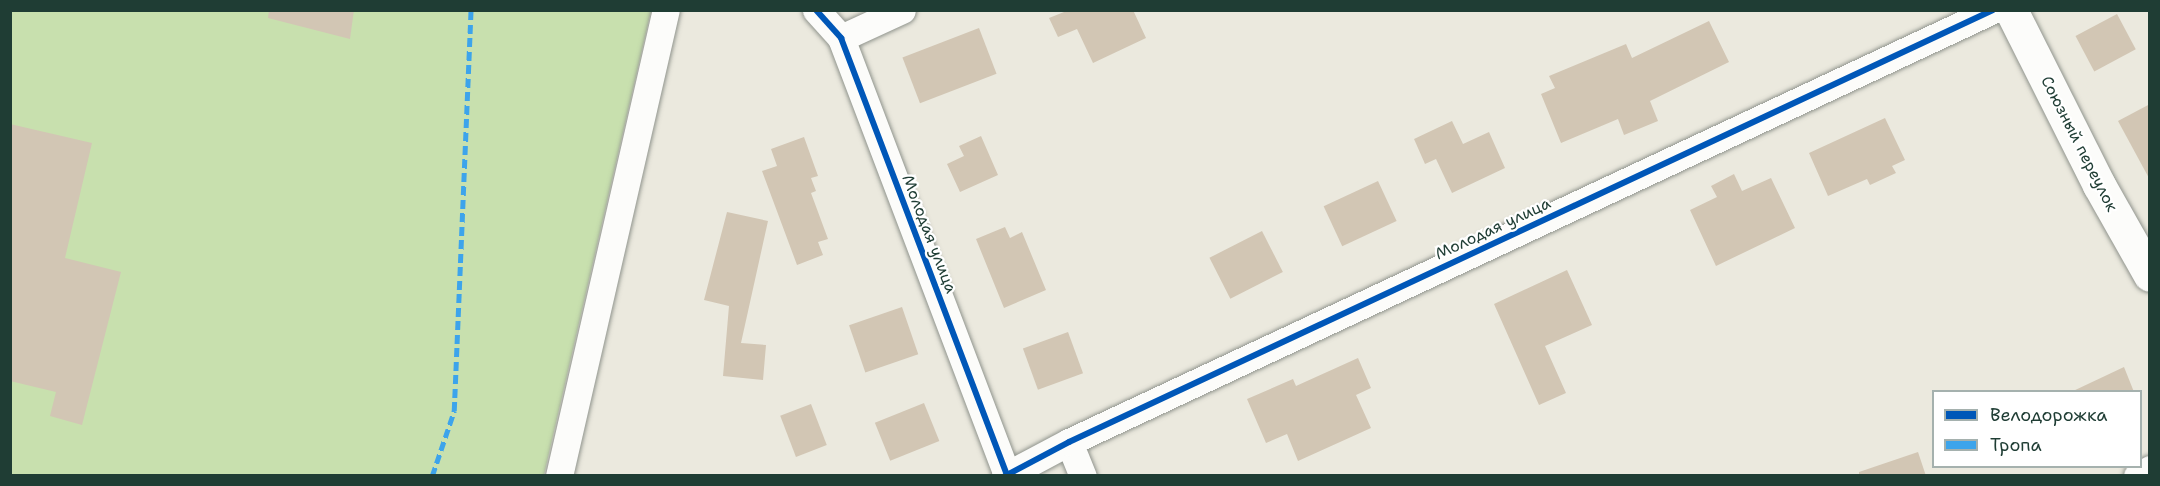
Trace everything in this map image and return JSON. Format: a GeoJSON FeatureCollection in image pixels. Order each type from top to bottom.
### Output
{"type":"FeatureCollection","features":[{"type":"Feature","properties":{"kind":"street"},"geometry":{"type":"LineString","coordinates":[[559,476],[666,10]]}},
{"type":"Feature","properties":{"kind":"street","name":"Молодая улица"},"geometry":{"type":"LineString","coordinates":[[816,10],[841,38],[1006,475],[1069,442],[1994,10]]}},
{"type":"Feature","properties":{"kind":"street"},"geometry":{"type":"LineString","coordinates":[[841,38],[902,10]]}},
{"type":"Feature","properties":{"kind":"street","name":"Союзный переулок"},"geometry":{"type":"LineString","coordinates":[[2011,10],[2099,185],[2150,275]]}},
{"type":"Feature","properties":{"kind":"street"},"geometry":{"type":"LineString","coordinates":[[1069,442],[1083,476]]}},
{"type":"Feature","properties":{"kind":"street"},"geometry":{"type":"LineString","coordinates":[[2137,476],[2150,469]]}},
{"type":"Feature","properties":{"kind":"green space"},"geometry":{"type":"Polygon","coordinates":[[[10,11],[651,11],[544,475],[11,475],[10,11]]]}},
{"type":"Feature","properties":{"kind":"building"},"geometry":{"type":"Polygon","coordinates":[[[269,10],[354,10],[350,39],[268,18],[269,10]]]}},
{"type":"Feature","properties":{"kind":"building"},"geometry":{"type":"Polygon","coordinates":[[[1069,10],[1133,10],[1146,38],[1093,63],[1077,29],[1058,37],[1049,18],[1069,10]]]}},
{"type":"Feature","properties":{"kind":"building"},"geometry":{"type":"Polygon","coordinates":[[[2117,14],[2136,49],[2094,71],[2076,36],[2117,14]]]}},
{"type":"Feature","properties":{"kind":"building"},"geometry":{"type":"Polygon","coordinates":[[[1709,21],[1729,62],[1650,101],[1658,121],[1624,135],[1618,119],[1561,143],[1541,94],[1555,88],[1549,76],[1626,44],[1632,58],[1709,21]]]}},
{"type":"Feature","properties":{"kind":"building"},"geometry":{"type":"Polygon","coordinates":[[[979,28],[997,74],[920,103],[902,57],[979,28]]]}},
{"type":"Feature","properties":{"kind":"building"},"geometry":{"type":"Polygon","coordinates":[[[2150,104],[2150,180],[2118,121],[2150,104]]]}},
{"type":"Feature","properties":{"kind":"building"},"geometry":{"type":"Polygon","coordinates":[[[1885,118],[1905,160],[1892,166],[1896,173],[1870,185],[1867,179],[1828,196],[1809,153],[1885,118]]]}},
{"type":"Feature","properties":{"kind":"building"},"geometry":{"type":"Polygon","coordinates":[[[1452,121],[1463,144],[1489,132],[1505,168],[1452,193],[1436,159],[1425,164],[1414,139],[1452,121]]]}},
{"type":"Feature","properties":{"kind":"building"},"geometry":{"type":"Polygon","coordinates":[[[10,124],[92,143],[65,258],[121,272],[82,425],[50,416],[56,392],[10,381],[10,124]]]}},
{"type":"Feature","properties":{"kind":"building"},"geometry":{"type":"Polygon","coordinates":[[[981,136],[998,175],[960,192],[947,164],[964,156],[959,146],[981,136]]]}},
{"type":"Feature","properties":{"kind":"building"},"geometry":{"type":"Polygon","coordinates":[[[804,137],[818,176],[811,178],[816,191],[811,193],[828,239],[818,242],[823,255],[797,265],[762,171],[777,166],[771,149],[804,137]]]}},
{"type":"Feature","properties":{"kind":"building"},"geometry":{"type":"Polygon","coordinates":[[[1734,174],[1742,191],[1771,178],[1795,228],[1716,266],[1690,210],[1717,197],[1711,186],[1734,174]]]}},
{"type":"Feature","properties":{"kind":"building"},"geometry":{"type":"Polygon","coordinates":[[[1378,181],[1397,221],[1342,246],[1324,206],[1378,181]]]}},
{"type":"Feature","properties":{"kind":"building"},"geometry":{"type":"Polygon","coordinates":[[[727,212],[768,221],[741,343],[766,345],[763,380],[723,376],[729,306],[704,300],[727,212]]]}},
{"type":"Feature","properties":{"kind":"building"},"geometry":{"type":"Polygon","coordinates":[[[1005,227],[1010,238],[1022,232],[1046,290],[1004,308],[976,239],[1005,227]]]}},
{"type":"Feature","properties":{"kind":"building"},"geometry":{"type":"Polygon","coordinates":[[[1262,231],[1283,272],[1230,299],[1209,258],[1262,231]]]}},
{"type":"Feature","properties":{"kind":"building"},"geometry":{"type":"Polygon","coordinates":[[[1567,270],[1592,325],[1545,346],[1566,393],[1539,405],[1494,304],[1567,270]]]}},
{"type":"Feature","properties":{"kind":"building"},"geometry":{"type":"Polygon","coordinates":[[[902,307],[918,354],[865,373],[849,325],[902,307]]]}},
{"type":"Feature","properties":{"kind":"building"},"geometry":{"type":"Polygon","coordinates":[[[1068,332],[1083,373],[1038,390],[1023,348],[1068,332]]]}},
{"type":"Feature","properties":{"kind":"building"},"geometry":{"type":"Polygon","coordinates":[[[1358,358],[1371,388],[1356,395],[1371,428],[1298,461],[1287,434],[1266,443],[1247,399],[1293,379],[1296,386],[1358,358]]]}},
{"type":"Feature","properties":{"kind":"building"},"geometry":{"type":"Polygon","coordinates":[[[2124,367],[2133,390],[2075,390],[2124,367]]]}},
{"type":"Feature","properties":{"kind":"building"},"geometry":{"type":"Polygon","coordinates":[[[924,403],[939,441],[890,461],[875,423],[924,403]]]}},
{"type":"Feature","properties":{"kind":"building"},"geometry":{"type":"Polygon","coordinates":[[[811,404],[827,445],[796,457],[780,416],[811,404]]]}},
{"type":"Feature","properties":{"kind":"building"},"geometry":{"type":"Polygon","coordinates":[[[1918,452],[1926,476],[1859,476],[1859,472],[1918,452]]]}},
{"type":"Feature","properties":{"kind":"marked path"},"geometry":{"type":"LineString","coordinates":[[432,476],[454,411],[471,10]]}},
{"type":"Feature","properties":{"kind":"cycle path"},"geometry":{"type":"LineString","coordinates":[[816,10],[841,38],[1007,475]]}},
{"type":"Feature","properties":{"kind":"cycle path"},"geometry":{"type":"LineString","coordinates":[[1005,476],[1069,442],[1993,10]]}}]}
